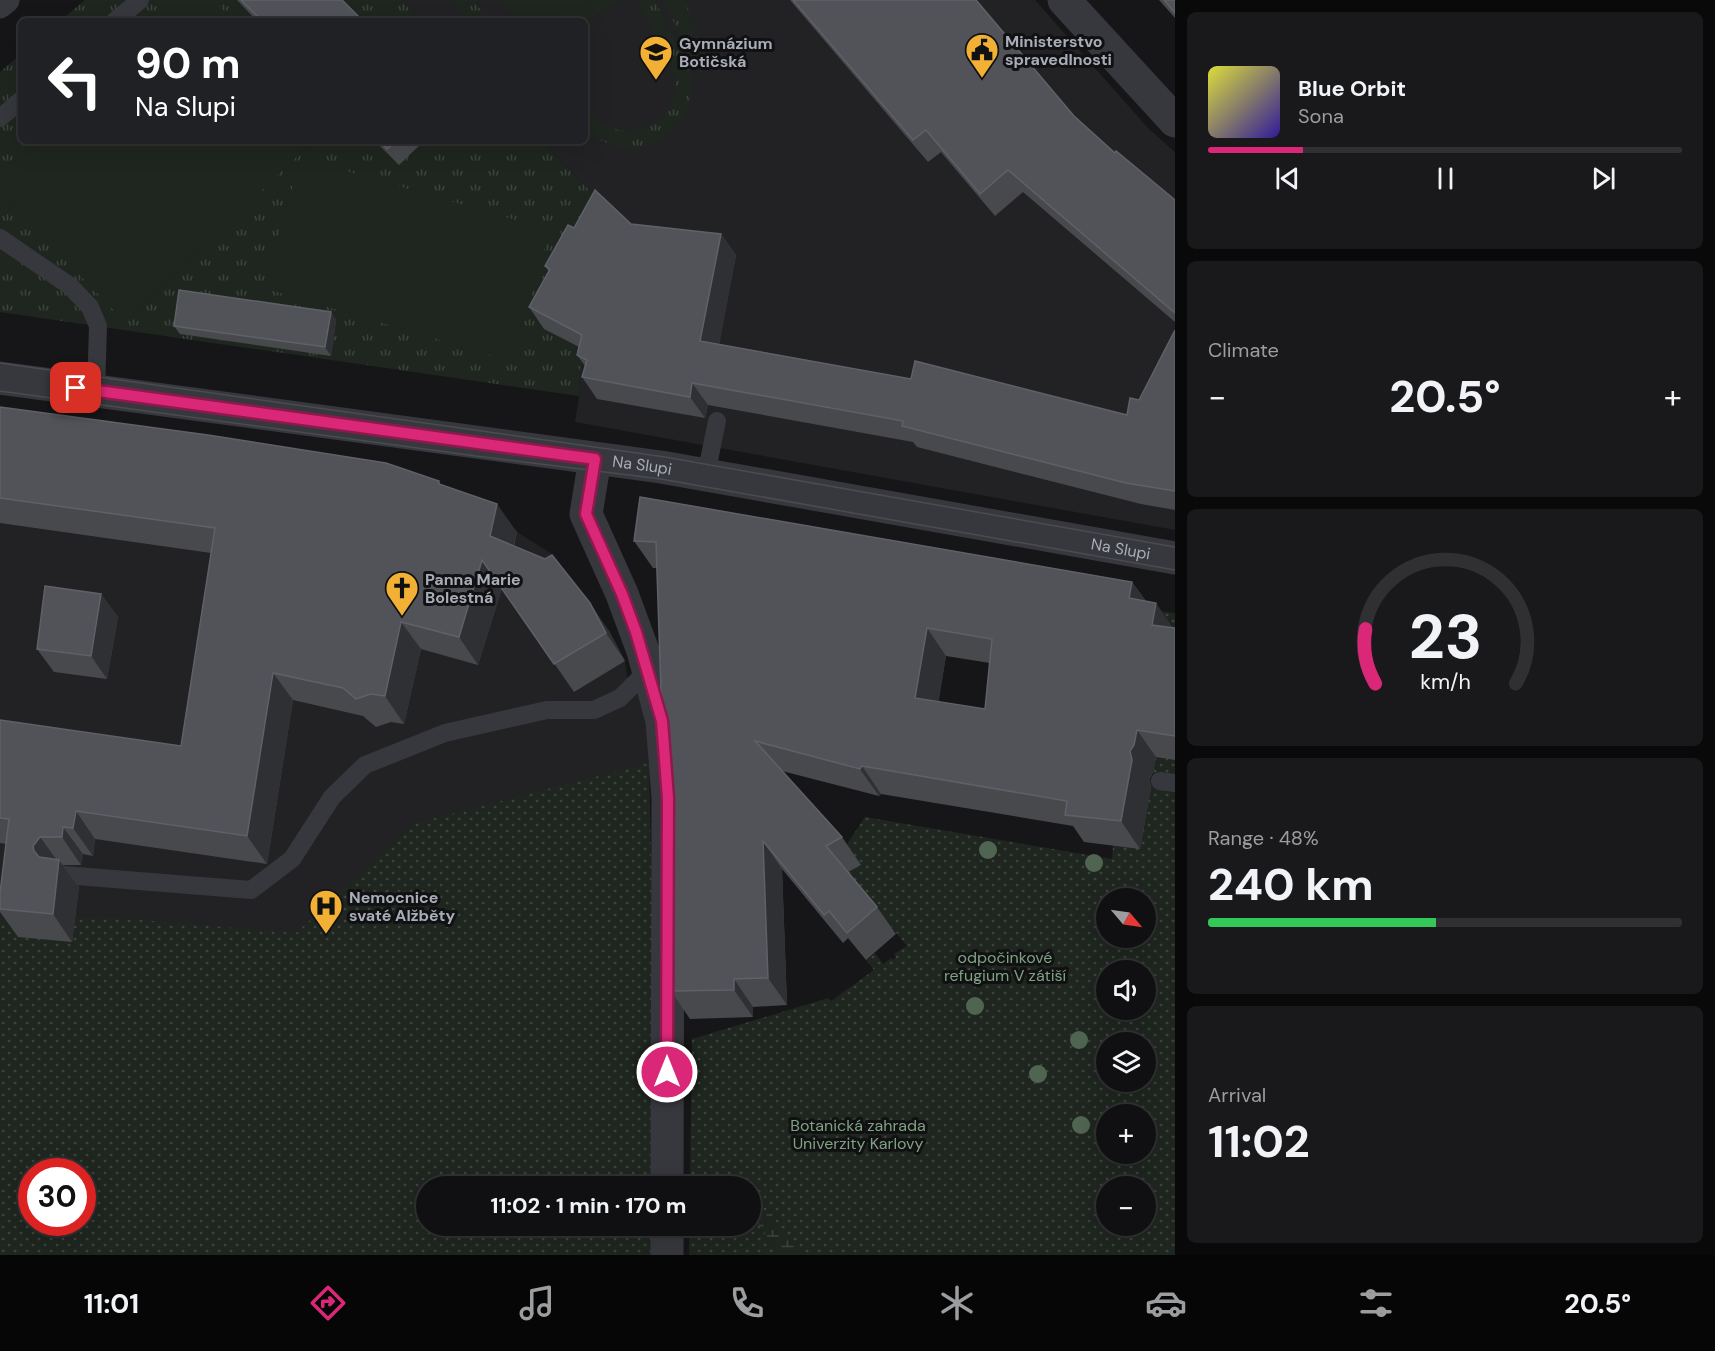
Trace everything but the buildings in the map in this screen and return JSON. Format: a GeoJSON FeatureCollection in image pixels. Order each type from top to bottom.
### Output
{"type":"FeatureCollection","features":[{"type":"Feature","properties":{"kind":"street"},"geometry":{"type":"LineString","coordinates":[[0,5],[6,0]]}},
{"type":"Feature","properties":{"kind":"street"},"geometry":{"type":"LineString","coordinates":[[1064,0],[1175,121]]}},
{"type":"Feature","properties":{"kind":"street","name":"Na Slupi"},"geometry":{"type":"LineString","coordinates":[[0,378],[706,475],[1175,558]]}},
{"type":"Feature","properties":{"kind":"street"},"geometry":{"type":"LineString","coordinates":[[595,459],[586,514],[622,594],[643,651],[662,721],[668,798],[667,1176]]}},
{"type":"Feature","properties":{"kind":"street"},"geometry":{"type":"LineString","coordinates":[[667,1236],[667,1255]]}},
{"type":"Feature","properties":{"kind":"lane"},"geometry":{"type":"LineString","coordinates":[[119,18],[140,0]]}},
{"type":"Feature","properties":{"kind":"lane"},"geometry":{"type":"LineString","coordinates":[[0,118],[18,103]]}},
{"type":"Feature","properties":{"kind":"lane"},"geometry":{"type":"LineString","coordinates":[[0,238],[70,286],[90,307],[98,326],[96,391]]}},
{"type":"Feature","properties":{"kind":"lane"},"geometry":{"type":"LineString","coordinates":[[706,475],[717,421]]}},
{"type":"Feature","properties":{"kind":"lane"},"geometry":{"type":"LineString","coordinates":[[64,875],[251,890],[292,859],[332,797],[364,765],[445,733],[547,710],[594,710],[620,698],[648,670]]}},
{"type":"Feature","properties":{"kind":"shaded area"},"geometry":{"type":"Polygon","coordinates":[[[401,0],[1035,0],[1147,127],[1175,152],[1175,530],[575,422],[580,369],[588,352],[610,211],[544,144],[588,144],[588,18],[418,18],[401,0]]]}},
{"type":"Feature","properties":{"kind":"shaded area","name":"Nemocnice svaté Alžběty"},"geometry":{"type":"Polygon","coordinates":[[[0,432],[517,532],[552,554],[548,559],[571,583],[609,631],[625,661],[627,677],[647,702],[656,1107],[455,1176],[416,1176],[416,1227],[0,1255],[0,432]]]}},
{"type":"Feature","properties":{"kind":"green space"},"geometry":{"type":"Polygon","coordinates":[[[85,0],[401,0],[418,18],[64,18],[85,0]]]}},
{"type":"Feature","properties":{"kind":"green space"},"geometry":{"type":"Polygon","coordinates":[[[181,0],[213,0],[231,18],[162,18],[181,0]]]}},
{"type":"Feature","properties":{"kind":"green space"},"geometry":{"type":"Polygon","coordinates":[[[448,0],[471,0],[490,18],[467,18],[448,0]]]}},
{"type":"Feature","properties":{"kind":"green space"},"geometry":{"type":"Polygon","coordinates":[[[502,0],[620,0],[588,21],[588,18],[514,18],[502,0]]]}},
{"type":"Feature","properties":{"kind":"green space"},"geometry":{"type":"Polygon","coordinates":[[[637,0],[654,0],[688,66],[690,101],[679,122],[661,138],[639,147],[621,148],[604,142],[588,132],[588,111],[611,128],[627,131],[649,125],[666,111],[672,102],[675,79],[659,39],[637,0]]]}},
{"type":"Feature","properties":{"kind":"green space"},"geometry":{"type":"Polygon","coordinates":[[[662,0],[683,0],[699,30],[683,39],[662,0]]]}},
{"type":"Feature","properties":{"kind":"green space"},"geometry":{"type":"Polygon","coordinates":[[[18,57],[18,144],[544,144],[610,211],[545,329],[588,352],[580,369],[579,396],[0,312],[0,72],[18,57]]]}},
{"type":"Feature","properties":{"kind":"green space"},"geometry":{"type":"Polygon","coordinates":[[[31,144],[310,144],[125,322],[0,192],[0,173],[31,144]]]}},
{"type":"Feature","properties":{"kind":"green space"},"geometry":{"type":"Polygon","coordinates":[[[301,158],[550,230],[512,361],[263,288],[301,158]]]}},
{"type":"Feature","properties":{"kind":"green space","name":"Botanická zahrada Univerzity Karlovy"},"geometry":{"type":"Polygon","coordinates":[[[1152,610],[1175,613],[1175,1255],[689,1255],[689,1236],[761,1236],[761,1176],[690,1176],[692,1039],[828,998],[831,1001],[874,970],[866,960],[875,953],[883,964],[891,958],[893,960],[896,957],[894,954],[907,946],[847,873],[845,847],[865,817],[1112,859],[1114,833],[1152,610]]]}},
{"type":"Feature","properties":{"kind":"green space"},"geometry":{"type":"Polygon","coordinates":[[[649,763],[656,1107],[655,1176],[416,1176],[416,1236],[655,1236],[655,1255],[0,1255],[0,919],[116,918],[296,933],[416,823],[649,763]]]}},
{"type":"Feature","properties":{"kind":"green space"},"geometry":{"type":"Polygon","coordinates":[[[769,1212],[801,1255],[781,1255],[761,1228],[761,1218],[769,1212]]]}},
{"type":"Feature","properties":{"kind":"tram line"},"geometry":{"type":"LineString","coordinates":[[0,363],[665,457],[1175,547]]}},
{"type":"Feature","properties":{"kind":"tram line"},"geometry":{"type":"LineString","coordinates":[[0,391],[661,479],[1175,570]]}},
{"type":"Feature","properties":{"kind":"place","name":"Ministerstvo spravedlnosti"},"geometry":{"type":"Point","coordinates":[982,79]}},
{"type":"Feature","properties":{"kind":"place","name":"Gymnázium Botičská"},"geometry":{"type":"Point","coordinates":[656,81]}},
{"type":"Feature","properties":{"kind":"place","name":"Panna Marie Bolestná"},"geometry":{"type":"Point","coordinates":[402,617]}},
{"type":"Feature","properties":{"kind":"place","name":"Nemocnice svaté Alžběty"},"geometry":{"type":"Point","coordinates":[326,935]}},
{"type":"Feature","properties":{"kind":"route"},"geometry":{"type":"LineString","coordinates":[[76,388],[595,459],[586,514],[622,594],[643,651],[662,721],[668,798],[667,1072]]}},
{"type":"Feature","properties":{"kind":"park label","name":"odpočinkové refugium V zátiší"},"geometry":{"type":"Point","coordinates":[1005,966]}}]}
